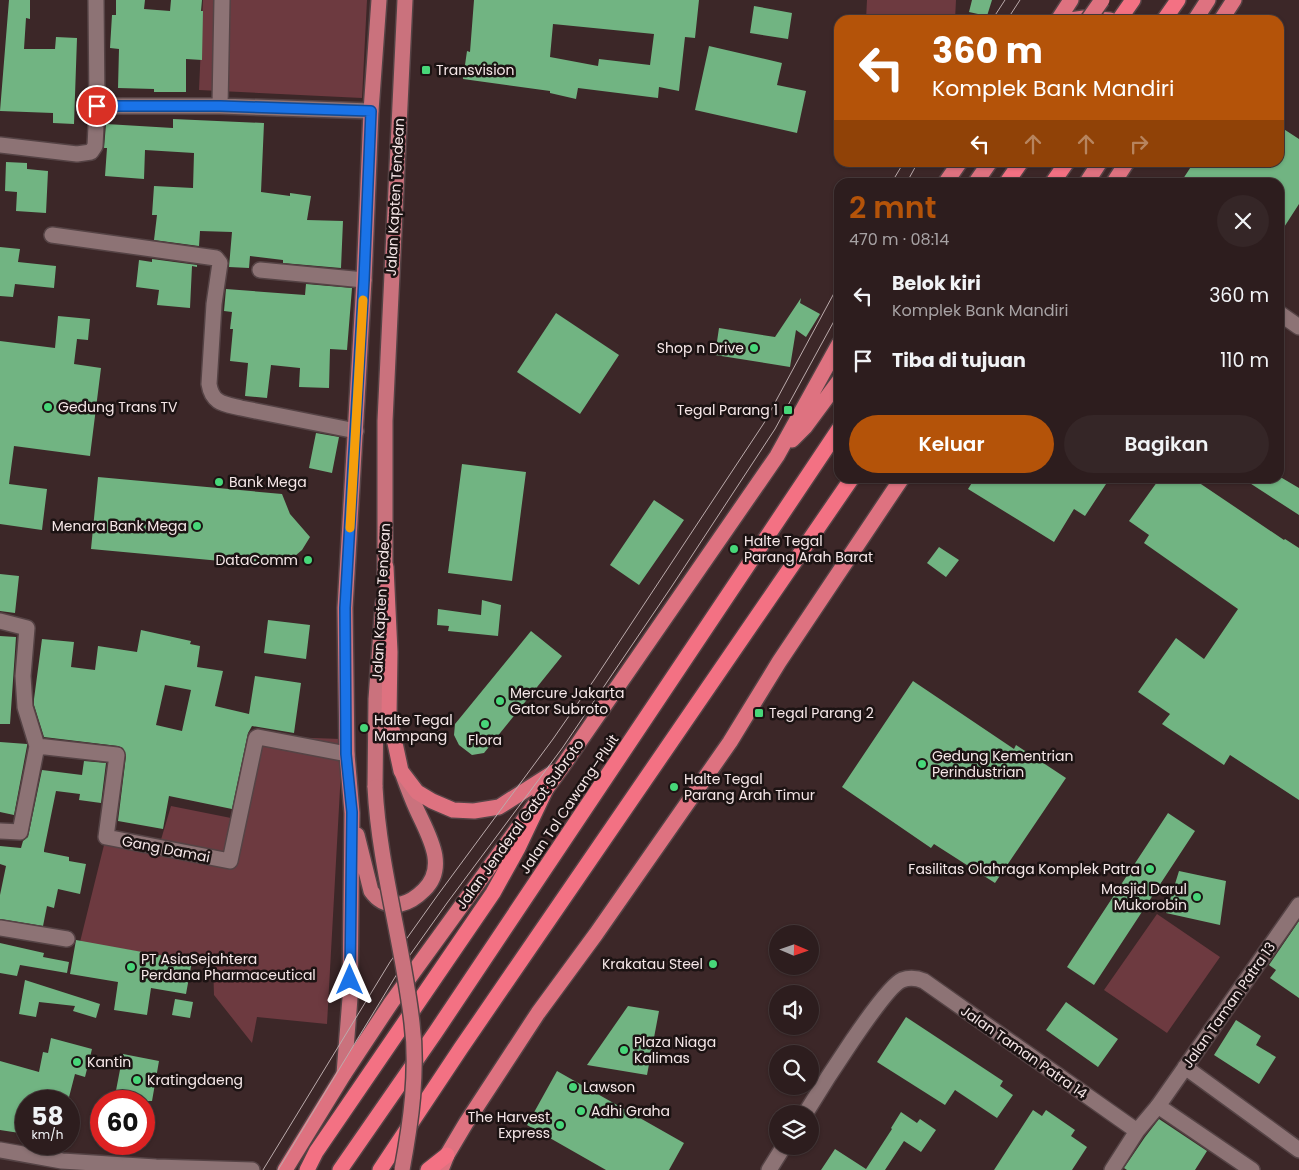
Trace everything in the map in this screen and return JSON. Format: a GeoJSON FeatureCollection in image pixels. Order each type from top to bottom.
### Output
{"type":"FeatureCollection","features":[{"type":"Feature","properties":{"kind":"highway"},"geometry":{"type":"LineString","coordinates":[[1061,15],[1071,0]]}},
{"type":"Feature","properties":{"kind":"highway"},"geometry":{"type":"LineString","coordinates":[[1092,15],[1102,0]]}},
{"type":"Feature","properties":{"kind":"highway"},"geometry":{"type":"LineString","coordinates":[[1122,15],[1133,0]]}},
{"type":"Feature","properties":{"kind":"highway"},"geometry":{"type":"LineString","coordinates":[[1168,15],[1178,0]]}},
{"type":"Feature","properties":{"kind":"highway"},"geometry":{"type":"LineString","coordinates":[[1198,15],[1208,0]]}},
{"type":"Feature","properties":{"kind":"highway"},"geometry":{"type":"LineString","coordinates":[[1224,15],[1234,0]]}},
{"type":"Feature","properties":{"kind":"highway"},"geometry":{"type":"LineString","coordinates":[[949,178],[956,167]]}},
{"type":"Feature","properties":{"kind":"highway"},"geometry":{"type":"LineString","coordinates":[[979,178],[986,167]]}},
{"type":"Feature","properties":{"kind":"highway"},"geometry":{"type":"LineString","coordinates":[[1011,178],[1018,167]]}},
{"type":"Feature","properties":{"kind":"highway"},"geometry":{"type":"LineString","coordinates":[[1056,178],[1064,167]]}},
{"type":"Feature","properties":{"kind":"highway"},"geometry":{"type":"LineString","coordinates":[[1090,178],[1097,167]]}},
{"type":"Feature","properties":{"kind":"highway"},"geometry":{"type":"LineString","coordinates":[[1117,178],[1124,167]]}},
{"type":"Feature","properties":{"kind":"highway","name":"Jalan Jenderal Gatot Subroto"},"geometry":{"type":"LineString","coordinates":[[285,1170],[344,1074],[391,1003],[562,767],[777,456],[834,353]]}},
{"type":"Feature","properties":{"kind":"highway","name":"Jalan Jenderal Gatot Subroto"},"geometry":{"type":"LineString","coordinates":[[777,456],[805,426],[834,388]]}},
{"type":"Feature","properties":{"kind":"highway","name":"Jalan Tol Cawang–Pluit"},"geometry":{"type":"LineString","coordinates":[[340,1170],[435,1033],[834,437]]}},
{"type":"Feature","properties":{"kind":"highway"},"geometry":{"type":"LineString","coordinates":[[380,1170],[466,1040],[849,483]]}},
{"type":"Feature","properties":{"kind":"highway"},"geometry":{"type":"LineString","coordinates":[[441,1170],[446,1155],[538,1013],[596,934],[730,742],[779,662],[899,483]]}},
{"type":"Feature","properties":{"kind":"highway"},"geometry":{"type":"LineString","coordinates":[[386,567],[390,652],[389,715],[401,771],[417,792],[453,810],[474,811],[499,807],[562,767]]}},
{"type":"Feature","properties":{"kind":"highway"},"geometry":{"type":"LineString","coordinates":[[307,1170],[316,1152],[493,894],[518,848],[547,787]]}},
{"type":"Feature","properties":{"kind":"highway"},"geometry":{"type":"LineString","coordinates":[[428,1170],[446,1155]]}},
{"type":"Feature","properties":{"kind":"main road","name":"Jalan Kapten Tendean"},"geometry":{"type":"LineString","coordinates":[[344,1074],[350,998],[352,812],[346,754],[345,608],[364,280],[371,111],[379,0]]}},
{"type":"Feature","properties":{"kind":"main road","name":"Jalan Kapten Tendean"},"geometry":{"type":"LineString","coordinates":[[402,1170],[409,1136],[414,1081],[413,1024],[377,816],[375,786],[376,699],[386,567],[386,421],[405,0]]}},
{"type":"Feature","properties":{"kind":"main road"},"geometry":{"type":"LineString","coordinates":[[352,812],[371,891],[376,898],[386,903],[398,904],[408,902],[419,895],[427,888],[432,879],[436,858],[401,771]]}},
{"type":"Feature","properties":{"kind":"street"},"geometry":{"type":"LineString","coordinates":[[0,145],[77,154],[91,152],[96,146],[96,0]]}},
{"type":"Feature","properties":{"kind":"street"},"geometry":{"type":"LineString","coordinates":[[220,106],[222,0]]}},
{"type":"Feature","properties":{"kind":"street"},"geometry":{"type":"LineString","coordinates":[[97,106],[220,106],[371,111]]}},
{"type":"Feature","properties":{"kind":"street"},"geometry":{"type":"LineString","coordinates":[[52,235],[216,258],[220,263],[214,304],[209,384],[210,394],[214,399],[224,404],[241,408],[356,431]]}},
{"type":"Feature","properties":{"kind":"street"},"geometry":{"type":"LineString","coordinates":[[260,270],[364,280]]}},
{"type":"Feature","properties":{"kind":"street"},"geometry":{"type":"LineString","coordinates":[[1284,316],[1299,327]]}},
{"type":"Feature","properties":{"kind":"street"},"geometry":{"type":"LineString","coordinates":[[0,621],[27,628],[23,676],[25,708],[38,746],[20,832],[0,831]]}},
{"type":"Feature","properties":{"kind":"street","name":"Gang Damai"},"geometry":{"type":"LineString","coordinates":[[38,746],[116,755],[106,837],[229,861],[256,738],[346,754]]}},
{"type":"Feature","properties":{"kind":"street","name":"Jalan Taman Patra 13"},"geometry":{"type":"LineString","coordinates":[[1112,1170],[1299,905]]}},
{"type":"Feature","properties":{"kind":"street"},"geometry":{"type":"LineString","coordinates":[[0,928],[68,939]]}},
{"type":"Feature","properties":{"kind":"street","name":"Jalan Taman Patra 14"},"geometry":{"type":"LineString","coordinates":[[811,1105],[875,1009],[896,983],[916,978],[924,981],[1137,1132]]}},
{"type":"Feature","properties":{"kind":"street"},"geometry":{"type":"LineString","coordinates":[[1185,1067],[1299,1150]]}},
{"type":"Feature","properties":{"kind":"street"},"geometry":{"type":"LineString","coordinates":[[1158,1106],[1252,1170]]}},
{"type":"Feature","properties":{"kind":"street"},"geometry":{"type":"LineString","coordinates":[[0,1150],[62,1161],[252,1170]]}},
{"type":"Feature","properties":{"kind":"street"},"geometry":{"type":"LineString","coordinates":[[769,1170],[778,1155]]}},
{"type":"Feature","properties":{"kind":"shaded area"},"geometry":{"type":"Polygon","coordinates":[[[203,0],[367,0],[362,98],[199,90],[203,0]]]}},
{"type":"Feature","properties":{"kind":"shaded area"},"geometry":{"type":"Polygon","coordinates":[[[867,0],[956,0],[955,15],[866,15],[867,0]]]}},
{"type":"Feature","properties":{"kind":"shaded area"},"geometry":{"type":"Polygon","coordinates":[[[258,736],[341,739],[342,753],[327,1024],[257,1017],[252,1043],[214,995],[213,964],[80,942],[106,837],[160,843],[171,806],[236,819],[258,736]]]}},
{"type":"Feature","properties":{"kind":"shaded area"},"geometry":{"type":"Polygon","coordinates":[[[1157,914],[1220,957],[1167,1033],[1104,990],[1157,914]]]}},
{"type":"Feature","properties":{"kind":"building"},"geometry":{"type":"Polygon","coordinates":[[[9,0],[30,0],[30,19],[26,18],[24,49],[55,49],[56,37],[77,38],[74,124],[53,123],[53,113],[0,111],[9,0]]]}},
{"type":"Feature","properties":{"kind":"building"},"geometry":{"type":"Polygon","coordinates":[[[116,0],[145,0],[144,9],[170,11],[171,0],[202,0],[202,60],[186,59],[186,92],[154,92],[154,89],[118,88],[119,49],[110,48],[112,15],[116,15],[116,0]]]}},
{"type":"Feature","properties":{"kind":"building"},"geometry":{"type":"Polygon","coordinates":[[[474,0],[699,0],[695,38],[685,37],[679,91],[659,87],[658,98],[578,88],[576,99],[550,93],[550,91],[463,79],[467,51],[470,52],[474,0]],[[553,24],[550,57],[598,66],[599,59],[650,65],[654,34],[553,24]]]}},
{"type":"Feature","properties":{"kind":"building"},"geometry":{"type":"Polygon","coordinates":[[[972,0],[992,0],[987,15],[969,12],[972,0]]]}},
{"type":"Feature","properties":{"kind":"building"},"geometry":{"type":"Polygon","coordinates":[[[754,6],[792,13],[788,39],[750,33],[754,6]]]}},
{"type":"Feature","properties":{"kind":"building"},"geometry":{"type":"Polygon","coordinates":[[[709,46],[782,63],[777,85],[806,91],[797,133],[695,110],[709,46]]]}},
{"type":"Feature","properties":{"kind":"building"},"geometry":{"type":"Polygon","coordinates":[[[173,119],[264,123],[261,192],[290,196],[290,193],[311,196],[307,220],[343,221],[341,268],[283,263],[283,260],[250,256],[249,268],[229,267],[232,232],[200,231],[199,246],[154,240],[157,215],[152,215],[154,186],[193,188],[194,153],[145,150],[144,179],[105,176],[107,148],[104,148],[106,124],[173,128],[173,119]]]}},
{"type":"Feature","properties":{"kind":"building"},"geometry":{"type":"Polygon","coordinates":[[[1284,129],[1299,139],[1299,204],[1284,227],[1284,178],[1184,178],[1191,167],[1284,167],[1284,129]]]}},
{"type":"Feature","properties":{"kind":"building"},"geometry":{"type":"Polygon","coordinates":[[[6,162],[27,163],[27,169],[48,171],[46,213],[16,211],[17,192],[5,191],[6,162]]]}},
{"type":"Feature","properties":{"kind":"building"},"geometry":{"type":"Polygon","coordinates":[[[0,247],[20,249],[18,262],[56,266],[54,288],[15,284],[13,297],[0,296],[0,247]]]}},
{"type":"Feature","properties":{"kind":"building"},"geometry":{"type":"Polygon","coordinates":[[[152,259],[197,265],[197,267],[192,266],[190,308],[157,305],[159,290],[136,287],[139,260],[152,262],[152,259]]]}},
{"type":"Feature","properties":{"kind":"building"},"geometry":{"type":"Polygon","coordinates":[[[306,284],[352,288],[347,350],[330,349],[329,388],[299,387],[300,368],[271,365],[267,398],[245,396],[248,363],[230,361],[233,329],[230,329],[232,312],[224,311],[226,289],[305,295],[306,284]]]}},
{"type":"Feature","properties":{"kind":"building","name":"Shop n Drive"},"geometry":{"type":"Polygon","coordinates":[[[801,298],[800,303],[820,314],[806,337],[796,330],[790,367],[715,355],[719,328],[775,337],[801,298]]]}},
{"type":"Feature","properties":{"kind":"building"},"geometry":{"type":"Polygon","coordinates":[[[556,313],[619,355],[580,414],[517,372],[556,313]]]}},
{"type":"Feature","properties":{"kind":"building","name":"Gedung Trans TV"},"geometry":{"type":"Polygon","coordinates":[[[58,316],[90,319],[88,340],[77,339],[74,364],[101,368],[90,456],[14,446],[9,484],[47,489],[42,530],[0,524],[0,341],[55,348],[58,316]]]}},
{"type":"Feature","properties":{"kind":"building"},"geometry":{"type":"Polygon","coordinates":[[[316,433],[339,437],[332,473],[309,468],[316,433]]]}},
{"type":"Feature","properties":{"kind":"building"},"geometry":{"type":"Polygon","coordinates":[[[462,464],[526,472],[512,581],[448,573],[462,464]]]}},
{"type":"Feature","properties":{"kind":"building","name":"Menara Bank Mega"},"geometry":{"type":"Polygon","coordinates":[[[98,477],[282,494],[290,514],[310,537],[302,550],[288,562],[275,566],[91,549],[98,477]]]}},
{"type":"Feature","properties":{"kind":"building"},"geometry":{"type":"Polygon","coordinates":[[[1284,479],[1299,488],[1299,515],[1250,483],[1284,483],[1284,479]]]}},
{"type":"Feature","properties":{"kind":"building"},"geometry":{"type":"Polygon","coordinates":[[[972,483],[1107,483],[1085,516],[1074,509],[1054,542],[968,489],[972,483]]]}},
{"type":"Feature","properties":{"kind":"building"},"geometry":{"type":"Polygon","coordinates":[[[1156,483],[1199,483],[1299,548],[1299,800],[1230,755],[1224,765],[1162,724],[1170,714],[1138,692],[1176,638],[1204,659],[1238,609],[1144,543],[1149,535],[1129,521],[1156,483]]]}},
{"type":"Feature","properties":{"kind":"building"},"geometry":{"type":"Polygon","coordinates":[[[654,500],[684,520],[639,585],[610,565],[654,500]]]}},
{"type":"Feature","properties":{"kind":"building"},"geometry":{"type":"Polygon","coordinates":[[[939,547],[959,560],[946,577],[927,563],[939,547]]]}},
{"type":"Feature","properties":{"kind":"building"},"geometry":{"type":"Polygon","coordinates":[[[0,574],[19,576],[15,613],[0,611],[0,574]]]}},
{"type":"Feature","properties":{"kind":"building"},"geometry":{"type":"Polygon","coordinates":[[[482,600],[501,605],[498,636],[448,631],[449,626],[437,625],[438,609],[481,615],[482,600]]]}},
{"type":"Feature","properties":{"kind":"building"},"geometry":{"type":"Polygon","coordinates":[[[268,620],[310,625],[306,659],[264,653],[268,620]]]}},
{"type":"Feature","properties":{"kind":"building"},"geometry":{"type":"Polygon","coordinates":[[[141,630],[191,641],[190,644],[200,646],[197,667],[223,671],[215,706],[249,714],[255,676],[301,683],[294,733],[252,726],[248,733],[232,809],[169,796],[163,829],[118,821],[126,756],[123,748],[44,737],[34,705],[42,639],[74,642],[71,667],[95,670],[98,646],[137,652],[141,630]],[[165,685],[156,725],[182,731],[191,690],[165,685]]]}},
{"type":"Feature","properties":{"kind":"building","name":"Mercure Jakarta Gator Subroto"},"geometry":{"type":"Polygon","coordinates":[[[531,631],[562,656],[484,753],[472,755],[459,745],[454,735],[455,724],[531,631]]]}},
{"type":"Feature","properties":{"kind":"building"},"geometry":{"type":"Polygon","coordinates":[[[0,636],[16,637],[10,724],[0,724],[0,636]]]}},
{"type":"Feature","properties":{"kind":"building"},"geometry":{"type":"Polygon","coordinates":[[[913,681],[1014,749],[1016,745],[1066,778],[995,883],[934,844],[931,848],[842,787],[913,681]]]}},
{"type":"Feature","properties":{"kind":"building"},"geometry":{"type":"Polygon","coordinates":[[[0,742],[27,744],[14,815],[0,812],[0,742]]]}},
{"type":"Feature","properties":{"kind":"building"},"geometry":{"type":"Polygon","coordinates":[[[84,761],[106,763],[101,803],[79,800],[80,794],[56,791],[44,850],[44,852],[69,857],[69,861],[86,864],[80,894],[58,889],[54,908],[47,906],[43,926],[0,919],[0,895],[6,866],[0,864],[0,846],[21,848],[23,841],[28,837],[42,770],[82,775],[84,761]]]}},
{"type":"Feature","properties":{"kind":"building","name":"Fasilitas Olahraga Komplek Patra"},"geometry":{"type":"Polygon","coordinates":[[[1168,813],[1195,831],[1094,985],[1067,967],[1168,813]]]}},
{"type":"Feature","properties":{"kind":"building","name":"Masjid Darul Mukorobin"},"geometry":{"type":"Polygon","coordinates":[[[1179,871],[1226,881],[1220,925],[1166,913],[1179,871]]]}},
{"type":"Feature","properties":{"kind":"building"},"geometry":{"type":"Polygon","coordinates":[[[1299,921],[1299,998],[1270,978],[1276,970],[1269,965],[1299,921]]]}},
{"type":"Feature","properties":{"kind":"building","name":"PT AsiaSejahtera Perdana Pharmaceutical"},"geometry":{"type":"Polygon","coordinates":[[[76,940],[192,961],[186,994],[151,988],[147,1015],[114,1010],[118,982],[70,974],[76,940]]]}},
{"type":"Feature","properties":{"kind":"building"},"geometry":{"type":"Polygon","coordinates":[[[0,943],[44,953],[43,957],[69,962],[67,973],[20,965],[17,976],[0,973],[0,943]]]}},
{"type":"Feature","properties":{"kind":"building"},"geometry":{"type":"Polygon","coordinates":[[[25,980],[100,1004],[96,1018],[73,1011],[75,1006],[39,1002],[36,1017],[19,1014],[25,980]]]}},
{"type":"Feature","properties":{"kind":"building"},"geometry":{"type":"Polygon","coordinates":[[[175,999],[193,1002],[190,1018],[172,1015],[175,999]]]}},
{"type":"Feature","properties":{"kind":"building"},"geometry":{"type":"Polygon","coordinates":[[[1066,1002],[1118,1039],[1098,1067],[1046,1030],[1066,1002]]]}},
{"type":"Feature","properties":{"kind":"building","name":"Plaza Niaga Kalimas"},"geometry":{"type":"Polygon","coordinates":[[[628,1006],[659,1011],[647,1075],[587,1065],[628,1006]]]}},
{"type":"Feature","properties":{"kind":"building"},"geometry":{"type":"Polygon","coordinates":[[[906,1017],[1003,1081],[1000,1086],[1013,1095],[997,1118],[955,1090],[945,1105],[877,1062],[906,1017]]]}},
{"type":"Feature","properties":{"kind":"building"},"geometry":{"type":"Polygon","coordinates":[[[1236,1020],[1261,1036],[1256,1045],[1276,1057],[1259,1084],[1214,1055],[1236,1020]]]}},
{"type":"Feature","properties":{"kind":"building"},"geometry":{"type":"Polygon","coordinates":[[[51,1038],[92,1049],[85,1077],[75,1074],[71,1090],[15,1090],[15,1132],[0,1130],[0,1061],[39,1072],[43,1052],[48,1053],[51,1038]]]}},
{"type":"Feature","properties":{"kind":"building","name":"Kratingdaeng"},"geometry":{"type":"Polygon","coordinates":[[[123,1054],[159,1061],[154,1090],[116,1090],[123,1054]]]}},
{"type":"Feature","properties":{"kind":"building","name":"Adhi Graha"},"geometry":{"type":"Polygon","coordinates":[[[557,1071],[684,1143],[669,1170],[606,1170],[527,1125],[557,1071]]]}},
{"type":"Feature","properties":{"kind":"building"},"geometry":{"type":"Polygon","coordinates":[[[1033,1110],[1042,1116],[1046,1110],[1075,1130],[1071,1136],[1087,1147],[1072,1170],[994,1170],[1033,1110]]]}},
{"type":"Feature","properties":{"kind":"building"},"geometry":{"type":"Polygon","coordinates":[[[901,1112],[917,1123],[920,1119],[936,1130],[921,1152],[904,1141],[885,1170],[821,1170],[835,1149],[866,1169],[901,1112]]]}},
{"type":"Feature","properties":{"kind":"building"},"geometry":{"type":"Polygon","coordinates":[[[1159,1119],[1207,1151],[1195,1170],[1127,1170],[1124,1168],[1159,1119]]]}},
{"type":"Feature","properties":{"kind":"tram line"},"geometry":{"type":"LineString","coordinates":[[995,15],[1005,0]]}},
{"type":"Feature","properties":{"kind":"tram line"},"geometry":{"type":"LineString","coordinates":[[1010,15],[1020,0]]}},
{"type":"Feature","properties":{"kind":"tram line"},"geometry":{"type":"LineString","coordinates":[[894,178],[901,167]]}},
{"type":"Feature","properties":{"kind":"tram line"},"geometry":{"type":"LineString","coordinates":[[909,178],[915,167]]}},
{"type":"Feature","properties":{"kind":"tram line"},"geometry":{"type":"LineString","coordinates":[[263,1170],[390,962],[594,680],[764,423],[834,293]]}},
{"type":"Feature","properties":{"kind":"tram line"},"geometry":{"type":"LineString","coordinates":[[278,1170],[400,969],[563,747],[775,429],[834,321]]}},
{"type":"Feature","properties":{"kind":"slow traffic"},"geometry":{"type":"LineString","coordinates":[[350,528],[363,300]]}},
{"type":"Feature","properties":{"kind":"place","name":"Transvision"},"geometry":{"type":"Point","coordinates":[426,70]}},
{"type":"Feature","properties":{"kind":"place","name":"Shop n Drive"},"geometry":{"type":"Point","coordinates":[754,348]}},
{"type":"Feature","properties":{"kind":"place","name":"Gedung Trans TV"},"geometry":{"type":"Point","coordinates":[48,407]}},
{"type":"Feature","properties":{"kind":"place","name":"Tegal Parang 1"},"geometry":{"type":"Point","coordinates":[788,410]}},
{"type":"Feature","properties":{"kind":"place","name":"Bank Mega"},"geometry":{"type":"Point","coordinates":[219,482]}},
{"type":"Feature","properties":{"kind":"place","name":"Menara Bank Mega"},"geometry":{"type":"Point","coordinates":[197,526]}},
{"type":"Feature","properties":{"kind":"place","name":"Halte Tegal Parang Arah Barat"},"geometry":{"type":"Point","coordinates":[734,549]}},
{"type":"Feature","properties":{"kind":"place","name":"DataComm"},"geometry":{"type":"Point","coordinates":[308,560]}},
{"type":"Feature","properties":{"kind":"place","name":"Mercure Jakarta Gator Subroto"},"geometry":{"type":"Point","coordinates":[500,701]}},
{"type":"Feature","properties":{"kind":"place","name":"Tegal Parang 2"},"geometry":{"type":"Point","coordinates":[759,713]}},
{"type":"Feature","properties":{"kind":"place","name":"Flora"},"geometry":{"type":"Point","coordinates":[485,724]}},
{"type":"Feature","properties":{"kind":"place","name":"Halte Tegal Mampang"},"geometry":{"type":"Point","coordinates":[364,728]}},
{"type":"Feature","properties":{"kind":"place","name":"Gedung Kementrian Perindustrian"},"geometry":{"type":"Point","coordinates":[922,764]}},
{"type":"Feature","properties":{"kind":"place","name":"Halte Tegal Parang Arah Timur"},"geometry":{"type":"Point","coordinates":[674,787]}},
{"type":"Feature","properties":{"kind":"place","name":"Fasilitas Olahraga Komplek Patra"},"geometry":{"type":"Point","coordinates":[1150,869]}},
{"type":"Feature","properties":{"kind":"place","name":"Masjid Darul Mukorobin"},"geometry":{"type":"Point","coordinates":[1197,897]}},
{"type":"Feature","properties":{"kind":"place","name":"Krakatau Steel"},"geometry":{"type":"Point","coordinates":[713,964]}},
{"type":"Feature","properties":{"kind":"place","name":"PT AsiaSejahtera Perdana Pharmaceutical"},"geometry":{"type":"Point","coordinates":[131,967]}},
{"type":"Feature","properties":{"kind":"place","name":"Plaza Niaga Kalimas"},"geometry":{"type":"Point","coordinates":[624,1050]}},
{"type":"Feature","properties":{"kind":"place","name":"Kantin"},"geometry":{"type":"Point","coordinates":[77,1062]}},
{"type":"Feature","properties":{"kind":"place","name":"Kratingdaeng"},"geometry":{"type":"Point","coordinates":[137,1080]}},
{"type":"Feature","properties":{"kind":"place","name":"Lawson"},"geometry":{"type":"Point","coordinates":[573,1087]}},
{"type":"Feature","properties":{"kind":"place","name":"Adhi Graha"},"geometry":{"type":"Point","coordinates":[581,1111]}},
{"type":"Feature","properties":{"kind":"place","name":"The Harvest Express"},"geometry":{"type":"Point","coordinates":[560,1125]}},
{"type":"Feature","properties":{"kind":"route"},"geometry":{"type":"LineString","coordinates":[[97,106],[220,106],[371,111],[364,280],[345,608],[346,754],[352,812],[350,980]]}}]}
